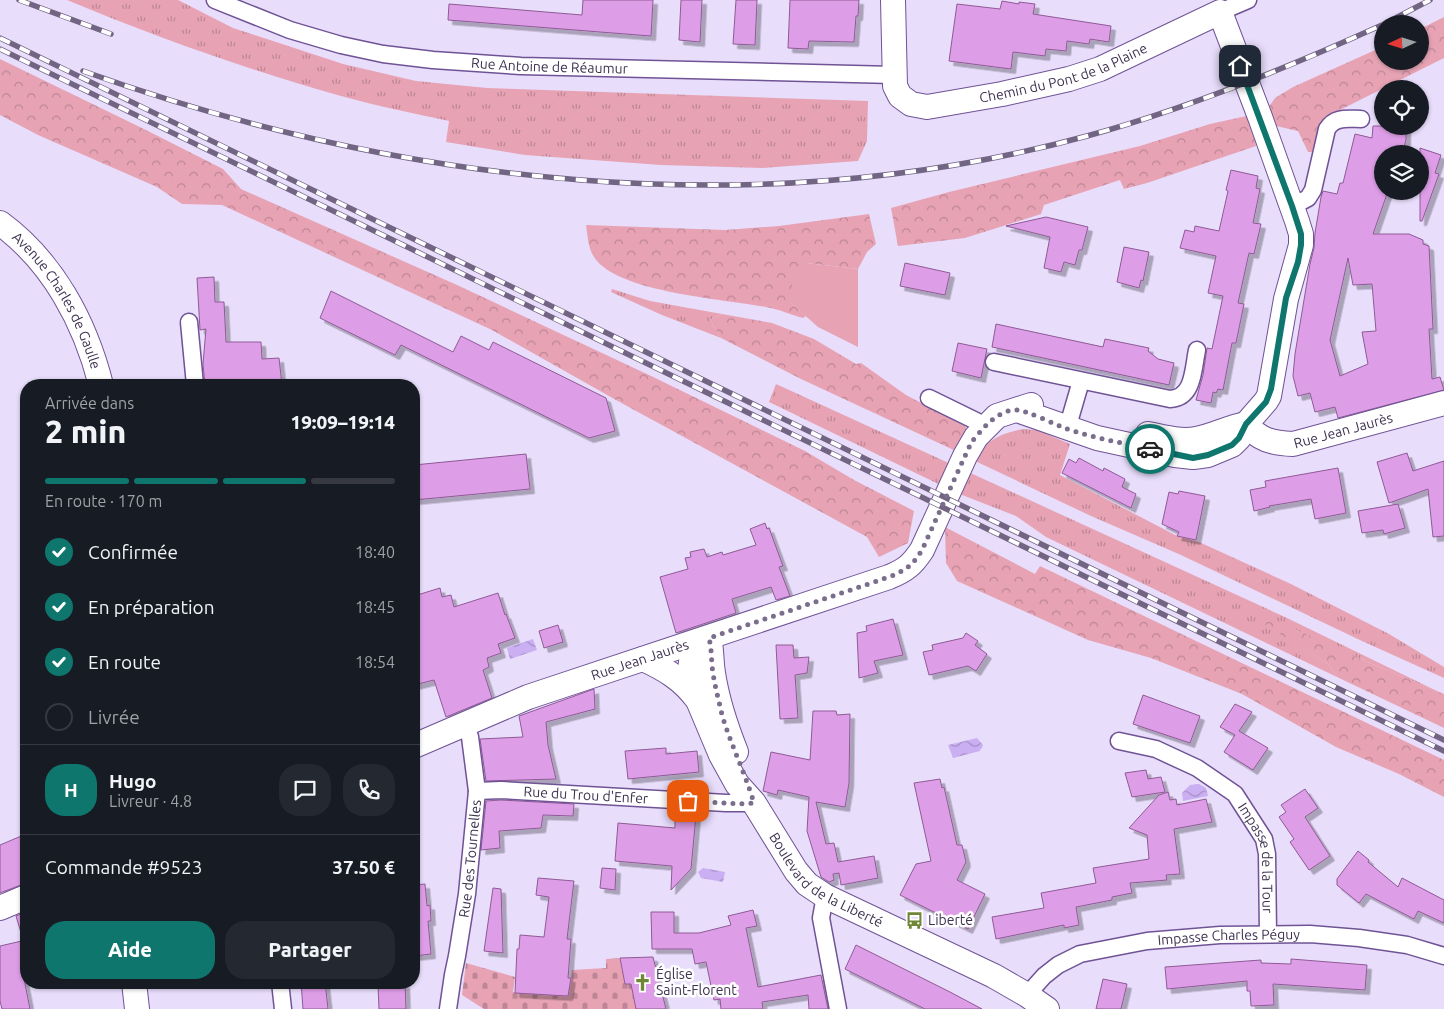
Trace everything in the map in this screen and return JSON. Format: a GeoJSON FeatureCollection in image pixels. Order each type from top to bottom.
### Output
{"type":"FeatureCollection","features":[{"type":"Feature","properties":{"kind":"street","name":"Rue Antoine de Réaumur"},"geometry":{"type":"LineString","coordinates":[[215,0],[290,30],[332,43],[383,54],[433,60],[521,66],[897,86]]}},
{"type":"Feature","properties":{"kind":"street"},"geometry":{"type":"LineString","coordinates":[[893,0],[897,86]]}},
{"type":"Feature","properties":{"kind":"street"},"geometry":{"type":"LineString","coordinates":[[1246,424],[1266,402],[1271,389],[1286,298],[1301,245],[1301,234],[1292,206],[1220,12],[1248,0]]}},
{"type":"Feature","properties":{"kind":"street","name":"Chemin du Pont de la Plaine"},"geometry":{"type":"LineString","coordinates":[[897,86],[911,104],[927,107],[1002,94],[1069,79],[1100,69],[1220,12]]}},
{"type":"Feature","properties":{"kind":"street"},"geometry":{"type":"LineString","coordinates":[[1292,206],[1308,198],[1313,190],[1328,129],[1331,124],[1339,119],[1361,119]]}},
{"type":"Feature","properties":{"kind":"street","name":"Avenue Charles de Gaulle"},"geometry":{"type":"LineString","coordinates":[[0,222],[44,263],[65,294],[82,327],[99,379]]}},
{"type":"Feature","properties":{"kind":"street"},"geometry":{"type":"LineString","coordinates":[[189,322],[194,379]]}},
{"type":"Feature","properties":{"kind":"street"},"geometry":{"type":"LineString","coordinates":[[994,362],[1176,399],[1189,389],[1197,350]]}},
{"type":"Feature","properties":{"kind":"street"},"geometry":{"type":"LineString","coordinates":[[1069,421],[1080,381]]}},
{"type":"Feature","properties":{"kind":"street"},"geometry":{"type":"LineString","coordinates":[[929,398],[971,418],[983,429]]}},
{"type":"Feature","properties":{"kind":"street","name":"Rue Jean Jaurès"},"geometry":{"type":"LineString","coordinates":[[420,744],[528,697],[703,640],[905,570],[916,560],[922,550],[971,443],[997,416],[1017,410],[1069,421],[1097,438],[1193,458],[1208,455],[1232,445],[1239,438],[1246,424],[1254,434],[1266,440],[1279,444],[1293,444],[1444,403]]}},
{"type":"Feature","properties":{"kind":"street","name":"Boulevard de la Liberté"},"geometry":{"type":"LineString","coordinates":[[754,803],[747,778],[723,716],[712,671],[712,649],[703,640],[692,654],[690,670],[692,686],[721,756],[737,784],[754,803],[796,871],[807,884],[826,896],[994,976],[1047,1009]]}},
{"type":"Feature","properties":{"kind":"street","name":"Boulevard de la Liberté"},"geometry":{"type":"LineString","coordinates":[[643,659],[677,677],[698,700]]}},
{"type":"Feature","properties":{"kind":"street","name":"Rue des Tournelles"},"geometry":{"type":"LineString","coordinates":[[448,1009],[467,894],[477,792],[470,737],[466,725]]}},
{"type":"Feature","properties":{"kind":"street","name":"Impasse de la Tour"},"geometry":{"type":"LineString","coordinates":[[1119,741],[1156,749],[1197,768],[1235,794],[1264,839],[1267,854],[1268,934]]}},
{"type":"Feature","properties":{"kind":"street","name":"Rue du Trou d'Enfer"},"geometry":{"type":"LineString","coordinates":[[477,792],[501,790],[754,803]]}},
{"type":"Feature","properties":{"kind":"street"},"geometry":{"type":"LineString","coordinates":[[826,896],[821,918],[838,1009]]}},
{"type":"Feature","properties":{"kind":"street"},"geometry":{"type":"LineString","coordinates":[[0,908],[20,900]]}},
{"type":"Feature","properties":{"kind":"street","name":"Impasse Charles Péguy"},"geometry":{"type":"LineString","coordinates":[[1027,995],[1044,976],[1058,965],[1080,954],[1147,941],[1220,934],[1310,934],[1359,938],[1406,945],[1444,956]]}},
{"type":"Feature","properties":{"kind":"street"},"geometry":{"type":"LineString","coordinates":[[135,989],[137,1009]]}},
{"type":"Feature","properties":{"kind":"street"},"geometry":{"type":"LineString","coordinates":[[281,989],[283,1009]]}},
{"type":"Feature","properties":{"kind":"green space"},"geometry":{"type":"Polygon","coordinates":[[[67,0],[178,0],[233,28],[343,64],[416,81],[487,88],[868,101],[867,141],[858,161],[762,168],[661,165],[525,155],[446,142],[449,121],[354,100],[271,75],[168,40],[67,0]]]}},
{"type":"Feature","properties":{"kind":"green space"},"geometry":{"type":"Polygon","coordinates":[[[1444,17],[1444,58],[1429,66],[1429,24],[1444,17]]]}},
{"type":"Feature","properties":{"kind":"green space"},"geometry":{"type":"Polygon","coordinates":[[[1374,51],[1374,70],[1420,70],[1400,80],[1374,80],[1374,93],[1326,117],[1322,122],[1312,152],[1308,152],[1298,131],[1276,126],[1268,108],[1275,98],[1293,87],[1374,51]]]}},
{"type":"Feature","properties":{"kind":"green space"},"geometry":{"type":"Polygon","coordinates":[[[0,59],[223,169],[241,189],[457,285],[805,451],[854,480],[914,511],[908,543],[879,557],[867,537],[492,330],[222,205],[182,204],[157,187],[38,135],[0,115],[0,59]]]}},
{"type":"Feature","properties":{"kind":"green space"},"geometry":{"type":"Polygon","coordinates":[[[1251,115],[1256,146],[1124,189],[1120,180],[1044,205],[1041,214],[965,238],[898,246],[891,208],[949,192],[1140,146],[1210,124],[1251,115]]]}},
{"type":"Feature","properties":{"kind":"green space"},"geometry":{"type":"Polygon","coordinates":[[[869,214],[876,244],[867,252],[858,269],[806,263],[791,303],[806,316],[803,318],[771,308],[676,293],[629,281],[611,272],[597,261],[590,249],[586,225],[725,230],[779,226],[869,214]]]}},
{"type":"Feature","properties":{"kind":"green space"},"geometry":{"type":"Polygon","coordinates":[[[806,263],[858,269],[858,347],[818,327],[791,303],[793,272],[806,263]]]}},
{"type":"Feature","properties":{"kind":"green space"},"geometry":{"type":"Polygon","coordinates":[[[612,289],[650,301],[722,314],[710,320],[721,338],[662,315],[611,292],[612,289]]]}},
{"type":"Feature","properties":{"kind":"green space"},"geometry":{"type":"Polygon","coordinates":[[[722,314],[772,323],[814,339],[856,364],[861,363],[906,395],[965,426],[967,430],[958,452],[801,379],[721,338],[710,320],[722,314]]]}},
{"type":"Feature","properties":{"kind":"green space"},"geometry":{"type":"Polygon","coordinates":[[[776,384],[1285,617],[1441,693],[1358,658],[1264,623],[1328,664],[1337,677],[1046,537],[1016,516],[957,493],[769,402],[776,384]]]}},
{"type":"Feature","properties":{"kind":"green space"},"geometry":{"type":"Polygon","coordinates":[[[1023,429],[1037,430],[1070,444],[1060,475],[1177,536],[1199,542],[1291,584],[1389,634],[1444,667],[1444,678],[973,460],[984,447],[995,439],[1007,433],[1023,429]]]}},
{"type":"Feature","properties":{"kind":"green space"},"geometry":{"type":"Polygon","coordinates":[[[945,527],[1035,574],[1040,566],[1444,760],[1444,797],[1399,774],[1336,747],[1242,694],[1151,658],[1088,640],[957,581],[946,563],[945,527]]]}},
{"type":"Feature","properties":{"kind":"green space"},"geometry":{"type":"Polygon","coordinates":[[[1273,619],[1358,658],[1444,694],[1444,728],[1337,677],[1328,664],[1264,624],[1273,619]]]}},
{"type":"Feature","properties":{"kind":"green space"},"geometry":{"type":"Polygon","coordinates":[[[620,958],[625,984],[631,984],[636,1009],[484,1009],[462,995],[466,963],[515,977],[513,992],[568,996],[572,970],[606,968],[606,959],[620,958]]]}},
{"type":"Feature","properties":{"kind":"water"},"geometry":{"type":"Polygon","coordinates":[[[533,639],[537,650],[510,659],[507,648],[533,639]]]}},
{"type":"Feature","properties":{"kind":"water"},"geometry":{"type":"Polygon","coordinates":[[[977,738],[983,745],[980,751],[953,758],[948,745],[977,738]]]}},
{"type":"Feature","properties":{"kind":"water"},"geometry":{"type":"Polygon","coordinates":[[[1199,784],[1206,788],[1208,796],[1183,801],[1182,793],[1190,785],[1199,784]]]}},
{"type":"Feature","properties":{"kind":"water"},"geometry":{"type":"Polygon","coordinates":[[[703,868],[725,872],[723,882],[701,878],[698,872],[703,868]]]}},
{"type":"Feature","properties":{"kind":"building"},"geometry":{"type":"Polygon","coordinates":[[[583,0],[653,0],[651,36],[448,20],[449,4],[582,15],[583,0]]]}},
{"type":"Feature","properties":{"kind":"building"},"geometry":{"type":"Polygon","coordinates":[[[681,0],[702,0],[700,42],[679,40],[681,0]]]}},
{"type":"Feature","properties":{"kind":"building"},"geometry":{"type":"Polygon","coordinates":[[[736,0],[757,0],[755,45],[733,44],[736,0]]]}},
{"type":"Feature","properties":{"kind":"building"},"geometry":{"type":"Polygon","coordinates":[[[790,0],[859,0],[854,42],[809,41],[808,49],[788,48],[790,0]]]}},
{"type":"Feature","properties":{"kind":"building"},"geometry":{"type":"Polygon","coordinates":[[[1002,1],[1035,4],[1033,14],[1111,26],[1109,42],[1090,39],[1089,44],[1067,41],[1066,51],[1046,49],[1045,56],[1013,52],[1011,69],[949,61],[957,4],[1000,9],[1002,1]]]}},
{"type":"Feature","properties":{"kind":"building"},"geometry":{"type":"Polygon","coordinates":[[[1374,126],[1374,135],[1406,135],[1405,145],[1374,145],[1374,200],[1385,200],[1373,234],[1409,234],[1423,240],[1423,244],[1429,246],[1433,329],[1429,329],[1432,379],[1440,377],[1444,390],[1338,418],[1335,407],[1315,412],[1310,393],[1298,396],[1293,376],[1321,197],[1323,191],[1337,194],[1340,183],[1343,183],[1355,134],[1372,138],[1374,126]],[[1348,258],[1330,340],[1340,376],[1368,364],[1362,332],[1376,331],[1372,284],[1353,285],[1348,258]]]}},
{"type":"Feature","properties":{"kind":"building"},"geometry":{"type":"Polygon","coordinates":[[[1429,151],[1441,155],[1435,173],[1439,174],[1422,221],[1420,221],[1420,200],[1429,200],[1429,151]]]}},
{"type":"Feature","properties":{"kind":"building"},"geometry":{"type":"Polygon","coordinates":[[[1231,170],[1258,176],[1256,188],[1260,189],[1253,223],[1261,224],[1254,254],[1249,253],[1238,303],[1244,304],[1236,343],[1232,343],[1223,390],[1218,389],[1216,393],[1213,392],[1211,403],[1196,400],[1203,375],[1207,348],[1212,349],[1223,296],[1208,293],[1216,256],[1180,248],[1185,230],[1194,232],[1195,226],[1219,231],[1231,170]]]}},
{"type":"Feature","properties":{"kind":"building"},"geometry":{"type":"Polygon","coordinates":[[[1046,217],[1088,227],[1082,250],[1079,250],[1075,265],[1064,262],[1061,272],[1044,268],[1050,237],[1006,226],[1046,217]]]}},
{"type":"Feature","properties":{"kind":"building"},"geometry":{"type":"Polygon","coordinates":[[[1124,247],[1149,252],[1143,281],[1141,280],[1139,288],[1117,282],[1124,247]]]}},
{"type":"Feature","properties":{"kind":"building"},"geometry":{"type":"Polygon","coordinates":[[[905,263],[950,273],[945,295],[900,286],[905,263]]]}},
{"type":"Feature","properties":{"kind":"building"},"geometry":{"type":"Polygon","coordinates":[[[214,277],[215,302],[224,302],[226,342],[261,342],[262,359],[279,358],[281,379],[204,379],[203,364],[206,329],[200,330],[197,278],[214,277]]]}},
{"type":"Feature","properties":{"kind":"building"},"geometry":{"type":"Polygon","coordinates":[[[331,291],[453,352],[461,336],[489,350],[493,342],[606,398],[615,431],[589,438],[401,345],[395,355],[320,318],[331,291]]]}},
{"type":"Feature","properties":{"kind":"building"},"geometry":{"type":"Polygon","coordinates":[[[996,324],[1103,347],[1105,339],[1149,348],[1148,351],[1158,359],[1174,363],[1169,385],[992,347],[996,324]]]}},
{"type":"Feature","properties":{"kind":"building"},"geometry":{"type":"Polygon","coordinates":[[[958,343],[987,349],[981,378],[952,371],[958,343]]]}},
{"type":"Feature","properties":{"kind":"building"},"geometry":{"type":"Polygon","coordinates":[[[1407,453],[1413,471],[1444,461],[1444,536],[1433,537],[1428,489],[1389,503],[1377,462],[1407,453]]]}},
{"type":"Feature","properties":{"kind":"building"},"geometry":{"type":"Polygon","coordinates":[[[526,454],[530,489],[420,499],[420,464],[526,454]]]}},
{"type":"Feature","properties":{"kind":"building"},"geometry":{"type":"Polygon","coordinates":[[[1079,458],[1103,471],[1104,468],[1125,479],[1122,487],[1136,494],[1131,508],[1062,473],[1069,459],[1076,463],[1079,458]]]}},
{"type":"Feature","properties":{"kind":"building"},"geometry":{"type":"Polygon","coordinates":[[[1338,468],[1346,513],[1315,519],[1311,499],[1269,506],[1254,511],[1250,490],[1266,487],[1265,481],[1338,468]]]}},
{"type":"Feature","properties":{"kind":"building"},"geometry":{"type":"Polygon","coordinates":[[[1179,491],[1205,496],[1196,540],[1177,536],[1179,532],[1162,524],[1169,492],[1178,494],[1179,491]]]}},
{"type":"Feature","properties":{"kind":"building"},"geometry":{"type":"Polygon","coordinates":[[[1398,504],[1405,528],[1384,534],[1383,530],[1362,533],[1358,511],[1398,504]]]}},
{"type":"Feature","properties":{"kind":"building"},"geometry":{"type":"Polygon","coordinates":[[[765,523],[767,529],[769,528],[783,566],[779,567],[790,596],[776,600],[771,587],[732,599],[736,613],[676,633],[660,577],[688,569],[685,558],[691,557],[690,552],[704,549],[707,557],[722,552],[723,555],[756,545],[750,529],[765,523]]]}},
{"type":"Feature","properties":{"kind":"building"},"geometry":{"type":"Polygon","coordinates":[[[440,588],[442,597],[451,595],[454,607],[498,593],[515,638],[498,644],[501,653],[487,658],[489,667],[483,670],[492,698],[446,717],[434,680],[420,684],[420,594],[440,588]]]}},
{"type":"Feature","properties":{"kind":"building"},"geometry":{"type":"Polygon","coordinates":[[[893,619],[903,655],[874,661],[878,673],[859,678],[857,633],[867,631],[866,626],[893,619]]]}},
{"type":"Feature","properties":{"kind":"building"},"geometry":{"type":"Polygon","coordinates":[[[558,625],[563,642],[544,648],[539,631],[558,625]]]}},
{"type":"Feature","properties":{"kind":"building"},"geometry":{"type":"Polygon","coordinates":[[[966,633],[978,641],[975,645],[987,654],[976,671],[968,666],[929,675],[923,652],[933,650],[932,645],[963,638],[966,633]]]}},
{"type":"Feature","properties":{"kind":"building"},"geometry":{"type":"Polygon","coordinates":[[[776,645],[793,645],[794,658],[809,657],[807,673],[795,675],[798,718],[780,719],[776,645]]]}},
{"type":"Feature","properties":{"kind":"building"},"geometry":{"type":"Polygon","coordinates":[[[594,689],[595,709],[546,722],[548,745],[556,779],[486,781],[480,739],[523,737],[519,716],[594,689]]]}},
{"type":"Feature","properties":{"kind":"building"},"geometry":{"type":"Polygon","coordinates":[[[1143,695],[1200,716],[1190,743],[1133,724],[1143,695]]]}},
{"type":"Feature","properties":{"kind":"building"},"geometry":{"type":"Polygon","coordinates":[[[1235,704],[1252,712],[1239,731],[1268,748],[1253,770],[1224,752],[1235,735],[1220,727],[1235,704]]]}},
{"type":"Feature","properties":{"kind":"building"},"geometry":{"type":"Polygon","coordinates":[[[813,711],[836,711],[837,715],[850,714],[849,783],[845,807],[816,802],[826,844],[834,843],[838,862],[874,856],[878,878],[841,885],[839,873],[833,874],[834,880],[829,882],[821,877],[807,831],[809,797],[778,790],[777,795],[763,791],[771,752],[810,760],[813,711]]]}},
{"type":"Feature","properties":{"kind":"building"},"geometry":{"type":"Polygon","coordinates":[[[666,748],[666,754],[697,751],[699,772],[628,779],[625,751],[666,748]]]}},
{"type":"Feature","properties":{"kind":"building"},"geometry":{"type":"Polygon","coordinates":[[[1146,770],[1148,779],[1161,777],[1165,792],[1132,797],[1125,773],[1146,770]]]}},
{"type":"Feature","properties":{"kind":"building"},"geometry":{"type":"Polygon","coordinates":[[[940,779],[942,788],[944,787],[957,845],[962,845],[966,862],[957,880],[985,894],[968,929],[900,895],[916,864],[931,861],[914,783],[940,779]]]}},
{"type":"Feature","properties":{"kind":"building"},"geometry":{"type":"Polygon","coordinates":[[[1305,789],[1318,808],[1305,817],[1330,856],[1309,870],[1290,842],[1294,839],[1279,817],[1286,812],[1281,805],[1305,789]]]}},
{"type":"Feature","properties":{"kind":"building"},"geometry":{"type":"Polygon","coordinates":[[[1168,792],[1170,800],[1176,799],[1177,805],[1206,799],[1212,822],[1174,829],[1180,874],[1166,875],[1167,880],[1130,883],[1132,893],[1112,897],[1112,900],[1076,907],[1079,925],[1064,928],[1064,925],[996,939],[992,917],[1044,908],[1041,893],[1096,883],[1093,868],[1149,859],[1147,835],[1129,828],[1159,795],[1168,792]]]}},
{"type":"Feature","properties":{"kind":"building"},"geometry":{"type":"Polygon","coordinates":[[[501,800],[574,804],[573,816],[543,815],[541,828],[499,831],[500,848],[481,850],[486,801],[501,800]]]}},
{"type":"Feature","properties":{"kind":"building"},"geometry":{"type":"Polygon","coordinates":[[[675,813],[696,815],[691,869],[671,890],[672,866],[615,861],[618,823],[675,828],[675,813]]]}},
{"type":"Feature","properties":{"kind":"building"},"geometry":{"type":"Polygon","coordinates":[[[20,837],[20,885],[0,893],[0,845],[20,837]]]}},
{"type":"Feature","properties":{"kind":"building"},"geometry":{"type":"Polygon","coordinates":[[[1358,851],[1398,887],[1402,878],[1444,900],[1444,923],[1418,911],[1414,919],[1366,894],[1359,903],[1337,885],[1337,879],[1358,851]]]}},
{"type":"Feature","properties":{"kind":"building"},"geometry":{"type":"Polygon","coordinates":[[[602,868],[616,869],[615,890],[600,888],[602,868]]]}},
{"type":"Feature","properties":{"kind":"building"},"geometry":{"type":"Polygon","coordinates":[[[538,878],[574,881],[567,939],[571,939],[568,978],[571,978],[568,996],[515,993],[517,949],[519,949],[520,935],[544,937],[549,897],[536,895],[538,878]]]}},
{"type":"Feature","properties":{"kind":"building"},"geometry":{"type":"Polygon","coordinates":[[[420,884],[425,884],[427,906],[430,905],[431,921],[428,921],[431,954],[420,955],[420,884]]]}},
{"type":"Feature","properties":{"kind":"building"},"geometry":{"type":"Polygon","coordinates":[[[493,888],[501,889],[503,953],[484,951],[493,888]]]}},
{"type":"Feature","properties":{"kind":"building"},"geometry":{"type":"Polygon","coordinates":[[[753,910],[757,926],[746,928],[758,987],[821,975],[828,1009],[809,1009],[808,995],[762,1002],[763,1009],[721,1009],[720,999],[714,1000],[706,962],[695,964],[692,949],[652,949],[651,912],[674,912],[674,933],[699,933],[731,925],[728,916],[753,910]]]}},
{"type":"Feature","properties":{"kind":"building"},"geometry":{"type":"Polygon","coordinates":[[[20,914],[20,929],[16,916],[20,914]]]}},
{"type":"Feature","properties":{"kind":"building"},"geometry":{"type":"Polygon","coordinates":[[[20,941],[20,989],[26,989],[30,1009],[2,1009],[0,1001],[0,946],[20,941]]]}},
{"type":"Feature","properties":{"kind":"building"},"geometry":{"type":"Polygon","coordinates":[[[856,945],[982,1009],[925,1009],[845,969],[856,945]]]}},
{"type":"Feature","properties":{"kind":"building","name":"Église Saint-Florent"},"geometry":{"type":"Polygon","coordinates":[[[653,957],[666,1009],[636,1009],[631,984],[625,984],[620,958],[653,957]]]}},
{"type":"Feature","properties":{"kind":"building"},"geometry":{"type":"Polygon","coordinates":[[[1291,959],[1367,965],[1365,990],[1273,984],[1274,1005],[1251,1006],[1250,991],[1247,991],[1247,981],[1167,989],[1165,967],[1261,960],[1261,963],[1291,964],[1291,959]]]}},
{"type":"Feature","properties":{"kind":"building"},"geometry":{"type":"Polygon","coordinates":[[[1103,979],[1127,984],[1121,1009],[1096,1009],[1103,979]]]}},
{"type":"Feature","properties":{"kind":"building"},"geometry":{"type":"Polygon","coordinates":[[[302,989],[326,989],[328,1009],[303,1009],[302,989]]]}},
{"type":"Feature","properties":{"kind":"building"},"geometry":{"type":"Polygon","coordinates":[[[378,989],[405,989],[406,1009],[379,1009],[378,989]]]}},
{"type":"Feature","properties":{"kind":"railway"},"geometry":{"type":"LineString","coordinates":[[19,0],[111,34]]}},
{"type":"Feature","properties":{"kind":"railway"},"geometry":{"type":"LineString","coordinates":[[1401,15],[1430,0]]}},
{"type":"Feature","properties":{"kind":"railway"},"geometry":{"type":"LineString","coordinates":[[83,71],[204,110],[328,142],[454,165],[581,180],[708,185],[836,180],[962,164],[1087,136],[1200,100],[1310,57],[1374,29]]}},
{"type":"Feature","properties":{"kind":"railway"},"geometry":{"type":"LineString","coordinates":[[0,38],[1444,740]]}},
{"type":"Feature","properties":{"kind":"railway"},"geometry":{"type":"LineString","coordinates":[[0,49],[1444,751]]}},
{"type":"Feature","properties":{"kind":"way so far"},"geometry":{"type":"LineString","coordinates":[[688,801],[754,803],[747,778],[723,716],[712,671],[712,649],[709,638],[889,577],[909,567],[922,550],[971,443],[997,416],[1017,410],[1097,438],[1150,449]]}},
{"type":"Feature","properties":{"kind":"place","name":"Liberté"},"geometry":{"type":"Point","coordinates":[914,920]}},
{"type":"Feature","properties":{"kind":"place","name":"Église Saint-Florent"},"geometry":{"type":"Point","coordinates":[642,982]}},
{"type":"Feature","properties":{"kind":"route"},"geometry":{"type":"LineString","coordinates":[[1150,449],[1193,458],[1208,455],[1232,445],[1239,438],[1246,424],[1266,402],[1271,389],[1286,298],[1298,262],[1301,234],[1240,66]]}}]}
